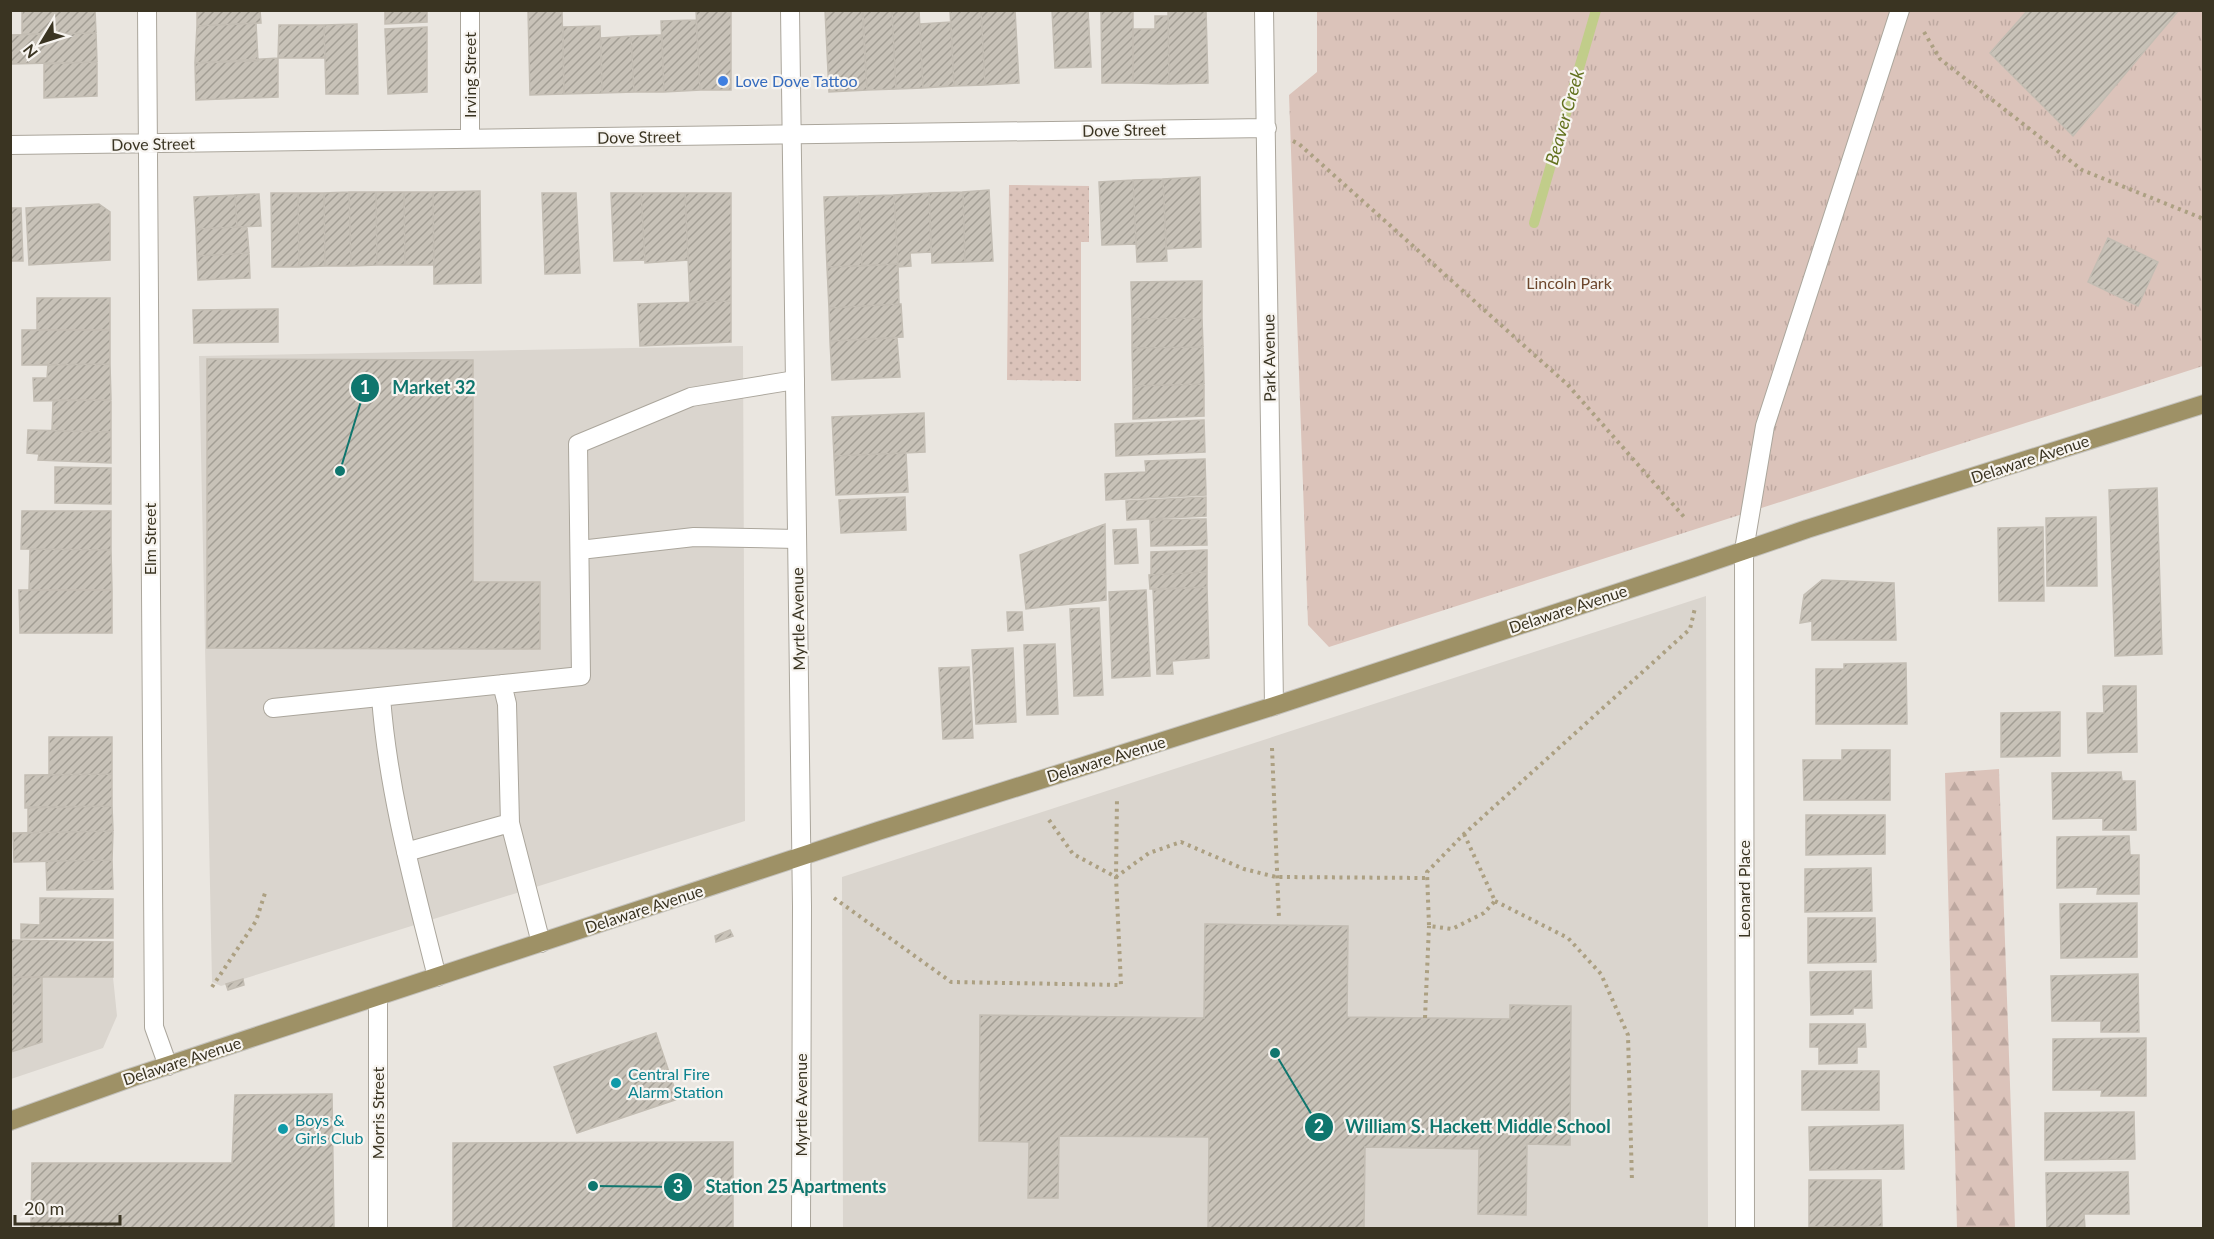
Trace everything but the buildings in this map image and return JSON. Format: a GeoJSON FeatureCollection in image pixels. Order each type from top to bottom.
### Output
{"type":"FeatureCollection","features":[{"type":"Feature","properties":{"kind":"main road","name":"Delaware Avenue"},"geometry":{"type":"LineString","coordinates":[[10,1121],[168,1066],[889,827],[1274,706],[1744,550],[2204,404]]}},
{"type":"Feature","properties":{"kind":"street","name":"Elm Street"},"geometry":{"type":"LineString","coordinates":[[147,10],[154,1027],[168,1066]]}},
{"type":"Feature","properties":{"kind":"street","name":"Irving Street"},"geometry":{"type":"LineString","coordinates":[[470,10],[470,139]]}},
{"type":"Feature","properties":{"kind":"street","name":"Myrtle Avenue"},"geometry":{"type":"LineString","coordinates":[[790,10],[801,858],[801,1228]]}},
{"type":"Feature","properties":{"kind":"street","name":"Park Avenue"},"geometry":{"type":"LineString","coordinates":[[1264,10],[1274,706]]}},
{"type":"Feature","properties":{"kind":"street","name":"Leonard Place"},"geometry":{"type":"LineString","coordinates":[[1745,1228],[1744,550],[1765,426],[1900,10]]}},
{"type":"Feature","properties":{"kind":"street","name":"Dove Street"},"geometry":{"type":"LineString","coordinates":[[10,146],[1267,128]]}},
{"type":"Feature","properties":{"kind":"street"},"geometry":{"type":"LineString","coordinates":[[273,708],[581,676],[578,444],[691,397],[795,380]]}},
{"type":"Feature","properties":{"kind":"street"},"geometry":{"type":"LineString","coordinates":[[580,550],[694,537],[797,539]]}},
{"type":"Feature","properties":{"kind":"street"},"geometry":{"type":"LineString","coordinates":[[502,684],[507,704],[510,823],[541,943]]}},
{"type":"Feature","properties":{"kind":"street"},"geometry":{"type":"LineString","coordinates":[[381,697],[383,725],[406,852],[437,977]]}},
{"type":"Feature","properties":{"kind":"street"},"geometry":{"type":"LineString","coordinates":[[406,852],[510,823]]}},
{"type":"Feature","properties":{"kind":"street","name":"Morris Street"},"geometry":{"type":"LineString","coordinates":[[378,997],[378,1228]]}},
{"type":"Feature","properties":{"kind":"path"},"geometry":{"type":"LineString","coordinates":[[1924,32],[1940,59],[2082,170],[2204,219]]}},
{"type":"Feature","properties":{"kind":"path"},"geometry":{"type":"LineString","coordinates":[[1267,128],[1299,144],[1567,384],[1685,518]]}},
{"type":"Feature","properties":{"kind":"path"},"geometry":{"type":"LineString","coordinates":[[1425,1018],[1429,926],[1427,872],[1464,834],[1690,629],[1695,608]]}},
{"type":"Feature","properties":{"kind":"path"},"geometry":{"type":"LineString","coordinates":[[1272,748],[1279,919]]}},
{"type":"Feature","properties":{"kind":"path"},"geometry":{"type":"LineString","coordinates":[[834,898],[951,982],[1121,985],[1116,877],[1118,798]]}},
{"type":"Feature","properties":{"kind":"path"},"geometry":{"type":"LineString","coordinates":[[1049,820],[1073,854],[1116,877]]}},
{"type":"Feature","properties":{"kind":"path"},"geometry":{"type":"LineString","coordinates":[[1464,834],[1495,901],[1568,938],[1601,974],[1628,1035],[1632,1182]]}},
{"type":"Feature","properties":{"kind":"path"},"geometry":{"type":"LineString","coordinates":[[1116,877],[1149,853],[1181,843],[1244,869],[1276,877],[1428,878]]}},
{"type":"Feature","properties":{"kind":"path"},"geometry":{"type":"LineString","coordinates":[[212,987],[256,921],[266,890]]}},
{"type":"Feature","properties":{"kind":"path"},"geometry":{"type":"LineString","coordinates":[[1429,926],[1452,929],[1484,913],[1495,901]]}},
{"type":"Feature","properties":{"kind":"shaded area"},"geometry":{"type":"Polygon","coordinates":[[[743,346],[745,821],[221,986],[212,982],[199,356],[743,346]]]}},
{"type":"Feature","properties":{"kind":"shaded area"},"geometry":{"type":"Polygon","coordinates":[[[1706,596],[1708,1228],[843,1228],[842,877],[1706,596]]]}},
{"type":"Feature","properties":{"kind":"shaded area"},"geometry":{"type":"Polygon","coordinates":[[[10,940],[13,977],[113,977],[117,1016],[103,1048],[11,1079],[10,940]]]}},
{"type":"Feature","properties":{"kind":"green space","name":"Lincoln Park"},"geometry":{"type":"Polygon","coordinates":[[[1317,11],[2203,11],[2203,366],[1329,647],[1308,625],[1289,95],[1317,72],[1317,11]]]}},
{"type":"Feature","properties":{"kind":"green space"},"geometry":{"type":"Polygon","coordinates":[[[1009,185],[1089,186],[1089,242],[1081,242],[1081,381],[1007,380],[1009,185]]]}},
{"type":"Feature","properties":{"kind":"green space"},"geometry":{"type":"Polygon","coordinates":[[[1999,769],[2015,1228],[1957,1228],[1945,773],[1999,769]]]}},
{"type":"Feature","properties":{"kind":"waterway","name":"Beaver Creek"},"geometry":{"type":"LineString","coordinates":[[1534,223],[1596,10]]}},
{"type":"Feature","properties":{"kind":"place","name":"Love Dove Tattoo"},"geometry":{"type":"Point","coordinates":[723,81]}},
{"type":"Feature","properties":{"kind":"place","name":"Market 32"},"geometry":{"type":"Point","coordinates":[340,471]}},
{"type":"Feature","properties":{"kind":"place","name":"William S. Hackett Middle School"},"geometry":{"type":"Point","coordinates":[1275,1053]}},
{"type":"Feature","properties":{"kind":"place","name":"Central Fire Alarm Station"},"geometry":{"type":"Point","coordinates":[616,1083]}},
{"type":"Feature","properties":{"kind":"place","name":"Boys & Girls Club"},"geometry":{"type":"Point","coordinates":[283,1129]}},
{"type":"Feature","properties":{"kind":"place","name":"Station 25 Apartments"},"geometry":{"type":"Point","coordinates":[593,1186]}}]}
